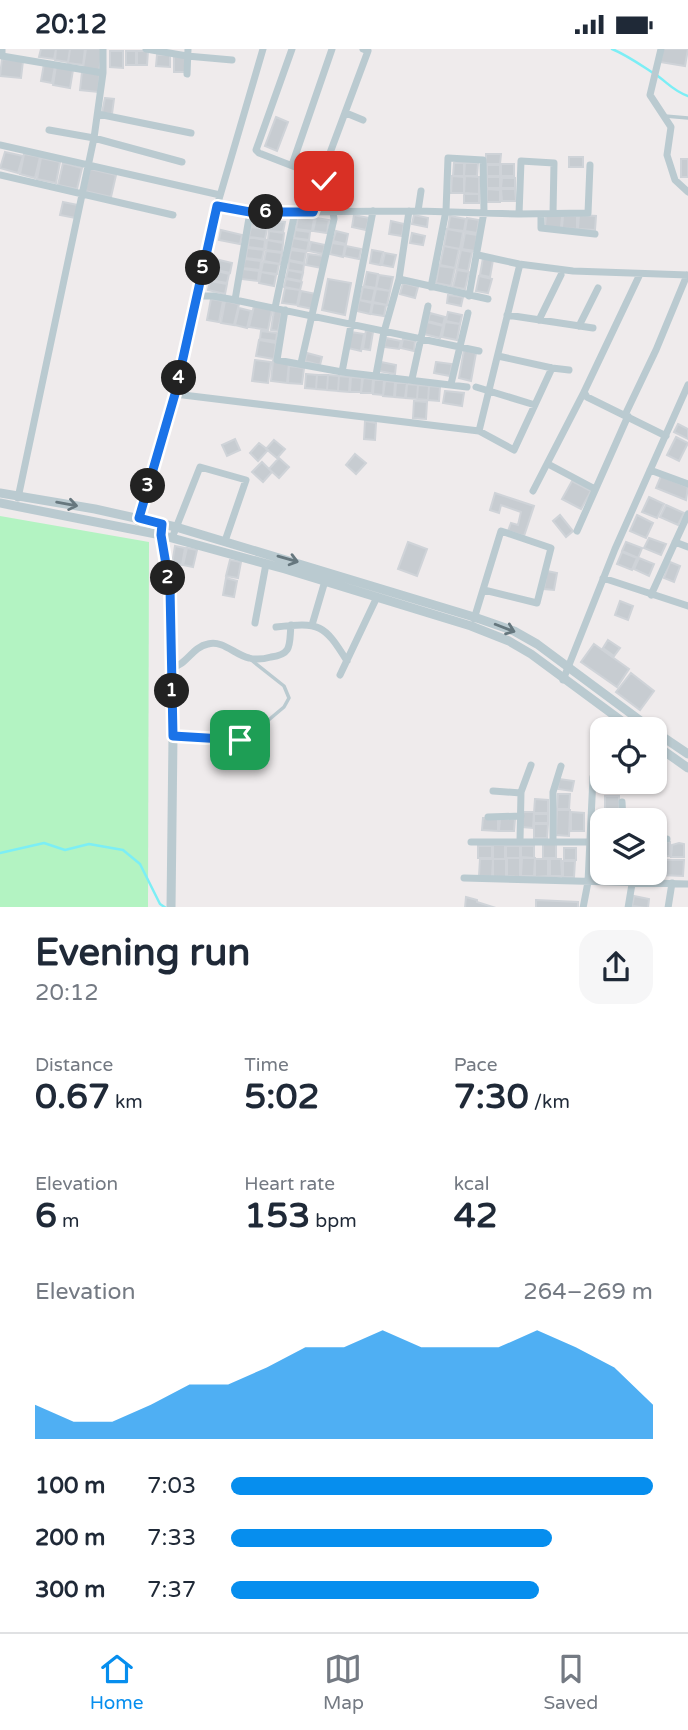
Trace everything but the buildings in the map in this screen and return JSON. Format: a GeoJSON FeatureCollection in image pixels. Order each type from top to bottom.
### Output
{"type":"FeatureCollection","features":[{"type":"Feature","properties":{"kind":"street"},"geometry":{"type":"LineString","coordinates":[[2,49],[2,57],[103,73]]}},
{"type":"Feature","properties":{"kind":"street"},"geometry":{"type":"LineString","coordinates":[[17,501],[94,138],[103,73],[103,49]]}},
{"type":"Feature","properties":{"kind":"street"},"geometry":{"type":"LineString","coordinates":[[146,49],[232,60]]}},
{"type":"Feature","properties":{"kind":"street"},"geometry":{"type":"LineString","coordinates":[[135,530],[175,394],[217,206],[263,49]]}},
{"type":"Feature","properties":{"kind":"street"},"geometry":{"type":"LineString","coordinates":[[292,49],[257,145],[259,153],[321,177]]}},
{"type":"Feature","properties":{"kind":"street"},"geometry":{"type":"LineString","coordinates":[[292,166],[332,49]]}},
{"type":"Feature","properties":{"kind":"street"},"geometry":{"type":"LineString","coordinates":[[313,212],[324,184],[321,177],[368,51],[363,49]]}},
{"type":"Feature","properties":{"kind":"street"},"geometry":{"type":"LineString","coordinates":[[661,49],[650,95],[671,127],[667,156],[675,180],[687,191]]}},
{"type":"Feature","properties":{"kind":"street"},"geometry":{"type":"LineString","coordinates":[[187,74],[188,53]]}},
{"type":"Feature","properties":{"kind":"street"},"geometry":{"type":"LineString","coordinates":[[346,113],[363,120]]}},
{"type":"Feature","properties":{"kind":"street"},"geometry":{"type":"LineString","coordinates":[[98,114],[191,133]]}},
{"type":"Feature","properties":{"kind":"street"},"geometry":{"type":"LineString","coordinates":[[49,130],[94,138],[182,163]]}},
{"type":"Feature","properties":{"kind":"street"},"geometry":{"type":"LineString","coordinates":[[0,145],[220,195]]}},
{"type":"Feature","properties":{"kind":"street"},"geometry":{"type":"LineString","coordinates":[[431,287],[446,211],[448,159],[483,160],[484,212],[469,296]]}},
{"type":"Feature","properties":{"kind":"street"},"geometry":{"type":"LineString","coordinates":[[519,214],[521,162],[554,163],[553,213]]}},
{"type":"Feature","properties":{"kind":"street"},"geometry":{"type":"LineString","coordinates":[[217,206],[250,212],[588,213],[590,165]]}},
{"type":"Feature","properties":{"kind":"street"},"geometry":{"type":"LineString","coordinates":[[0,175],[173,215]]}},
{"type":"Feature","properties":{"kind":"street"},"geometry":{"type":"LineString","coordinates":[[376,375],[413,211],[421,191]]}},
{"type":"Feature","properties":{"kind":"street"},"geometry":{"type":"LineString","coordinates":[[342,372],[373,211]]}},
{"type":"Feature","properties":{"kind":"street"},"geometry":{"type":"LineString","coordinates":[[235,300],[250,212]]}},
{"type":"Feature","properties":{"kind":"street"},"geometry":{"type":"LineString","coordinates":[[275,308],[295,212]]}},
{"type":"Feature","properties":{"kind":"street"},"geometry":{"type":"LineString","coordinates":[[301,363],[334,219],[333,212]]}},
{"type":"Feature","properties":{"kind":"street"},"geometry":{"type":"LineString","coordinates":[[541,213],[541,228],[595,235]]}},
{"type":"Feature","properties":{"kind":"street"},"geometry":{"type":"LineString","coordinates":[[478,255],[573,271],[688,275],[577,531]]}},
{"type":"Feature","properties":{"kind":"street"},"geometry":{"type":"LineString","coordinates":[[479,431],[519,268]]}},
{"type":"Feature","properties":{"kind":"street"},"geometry":{"type":"LineString","coordinates":[[533,491],[640,274]]}},
{"type":"Feature","properties":{"kind":"street"},"geometry":{"type":"LineString","coordinates":[[539,320],[561,275]]}},
{"type":"Feature","properties":{"kind":"street"},"geometry":{"type":"LineString","coordinates":[[399,279],[488,299]]}},
{"type":"Feature","properties":{"kind":"street"},"geometry":{"type":"LineString","coordinates":[[579,326],[598,288]]}},
{"type":"Feature","properties":{"kind":"street"},"geometry":{"type":"LineString","coordinates":[[197,296],[235,300],[480,351]]}},
{"type":"Feature","properties":{"kind":"street"},"geometry":{"type":"LineString","coordinates":[[412,379],[428,306]]}},
{"type":"Feature","properties":{"kind":"street"},"geometry":{"type":"LineString","coordinates":[[285,310],[277,360],[342,372],[471,387],[535,405]]}},
{"type":"Feature","properties":{"kind":"street"},"geometry":{"type":"LineString","coordinates":[[451,384],[468,313]]}},
{"type":"Feature","properties":{"kind":"street"},"geometry":{"type":"LineString","coordinates":[[507,315],[593,328]]}},
{"type":"Feature","properties":{"kind":"street"},"geometry":{"type":"LineString","coordinates":[[498,356],[569,370]]}},
{"type":"Feature","properties":{"kind":"street"},"geometry":{"type":"LineString","coordinates":[[175,394],[479,431],[514,450],[552,368]]}},
{"type":"Feature","properties":{"kind":"street"},"geometry":{"type":"LineString","coordinates":[[563,680],[603,578],[688,385]]}},
{"type":"Feature","properties":{"kind":"street"},"geometry":{"type":"LineString","coordinates":[[584,392],[587,397],[666,436]]}},
{"type":"Feature","properties":{"kind":"street"},"geometry":{"type":"LineString","coordinates":[[548,464],[595,489]]}},
{"type":"Feature","properties":{"kind":"street"},"geometry":{"type":"LineString","coordinates":[[172,538],[200,467],[246,480],[225,541]]}},
{"type":"Feature","properties":{"kind":"street"},"geometry":{"type":"LineString","coordinates":[[650,470],[688,484]]}},
{"type":"Feature","properties":{"kind":"street"},"geometry":{"type":"LineString","coordinates":[[0,493],[17,501],[161,535],[377,597],[474,617],[514,631],[537,644],[636,717]]}},
{"type":"Feature","properties":{"kind":"street"},"geometry":{"type":"LineString","coordinates":[[0,503],[17,501],[139,518],[225,541],[415,603],[509,641],[531,654],[616,717]]}},
{"type":"Feature","properties":{"kind":"street"},"geometry":{"type":"LineString","coordinates":[[651,595],[688,514]]}},
{"type":"Feature","properties":{"kind":"street"},"geometry":{"type":"LineString","coordinates":[[162,524],[161,535],[170,588],[172,668],[171,907]]}},
{"type":"Feature","properties":{"kind":"street"},"geometry":{"type":"LineString","coordinates":[[471,627],[501,531],[551,548],[537,603],[484,590]]}},
{"type":"Feature","properties":{"kind":"street"},"geometry":{"type":"LineString","coordinates":[[675,542],[688,547]]}},
{"type":"Feature","properties":{"kind":"street"},"geometry":{"type":"LineString","coordinates":[[254,623],[266,564]]}},
{"type":"Feature","properties":{"kind":"street"},"geometry":{"type":"LineString","coordinates":[[603,578],[688,606]]}},
{"type":"Feature","properties":{"kind":"street"},"geometry":{"type":"LineString","coordinates":[[312,625],[325,581]]}},
{"type":"Feature","properties":{"kind":"street"},"geometry":{"type":"LineString","coordinates":[[340,675],[377,597]]}},
{"type":"Feature","properties":{"kind":"street"},"geometry":{"type":"LineString","coordinates":[[172,668],[180,666],[197,649],[212,643],[249,659],[285,654],[289,650],[291,625]]}},
{"type":"Feature","properties":{"kind":"street"},"geometry":{"type":"LineString","coordinates":[[276,627],[312,625],[329,634],[347,661]]}},
{"type":"Feature","properties":{"kind":"street"},"geometry":{"type":"LineString","coordinates":[[667,739],[688,754]]}},
{"type":"Feature","properties":{"kind":"street"},"geometry":{"type":"LineString","coordinates":[[667,753],[688,768]]}},
{"type":"Feature","properties":{"kind":"street"},"geometry":{"type":"LineString","coordinates":[[520,841],[521,793],[531,765]]}},
{"type":"Feature","properties":{"kind":"street"},"geometry":{"type":"LineString","coordinates":[[553,841],[553,792],[561,766]]}},
{"type":"Feature","properties":{"kind":"street"},"geometry":{"type":"LineString","coordinates":[[493,791],[521,793]]}},
{"type":"Feature","properties":{"kind":"street"},"geometry":{"type":"LineString","coordinates":[[583,907],[588,882],[592,794]]}},
{"type":"Feature","properties":{"kind":"street"},"geometry":{"type":"LineString","coordinates":[[622,801],[622,808]]}},
{"type":"Feature","properties":{"kind":"street"},"geometry":{"type":"LineString","coordinates":[[488,817],[521,816]]}},
{"type":"Feature","properties":{"kind":"street"},"geometry":{"type":"LineString","coordinates":[[471,842],[589,842]]}},
{"type":"Feature","properties":{"kind":"street"},"geometry":{"type":"LineString","coordinates":[[464,878],[588,882]]}},
{"type":"Feature","properties":{"kind":"street"},"geometry":{"type":"LineString","coordinates":[[667,883],[688,884]]}},
{"type":"Feature","properties":{"kind":"street"},"geometry":{"type":"LineString","coordinates":[[668,907],[672,883]]}},
{"type":"Feature","properties":{"kind":"street"},"geometry":{"type":"LineString","coordinates":[[628,885],[628,907]]}},
{"type":"Feature","properties":{"kind":"lane"},"geometry":{"type":"LineString","coordinates":[[663,116],[688,118]]}},
{"type":"Feature","properties":{"kind":"lane"},"geometry":{"type":"LineString","coordinates":[[173,736],[246,739],[284,707],[289,698],[286,689],[249,659]]}},
{"type":"Feature","properties":{"kind":"green space"},"geometry":{"type":"Polygon","coordinates":[[[0,516],[149,542],[148,907],[0,907],[0,516]]]}},
{"type":"Feature","properties":{"kind":"waterway"},"geometry":{"type":"LineString","coordinates":[[612,49],[688,96]]}},
{"type":"Feature","properties":{"kind":"waterway"},"geometry":{"type":"LineString","coordinates":[[0,853],[44,843],[65,850],[89,844],[123,850],[140,864],[160,904],[164,907]]}},
{"type":"Feature","properties":{"kind":"route"},"geometry":{"type":"LineString","coordinates":[[240,740],[173,736],[170,588],[161,535],[162,524],[139,518],[175,394],[217,206],[250,212],[313,212],[324,181]]}}]}
